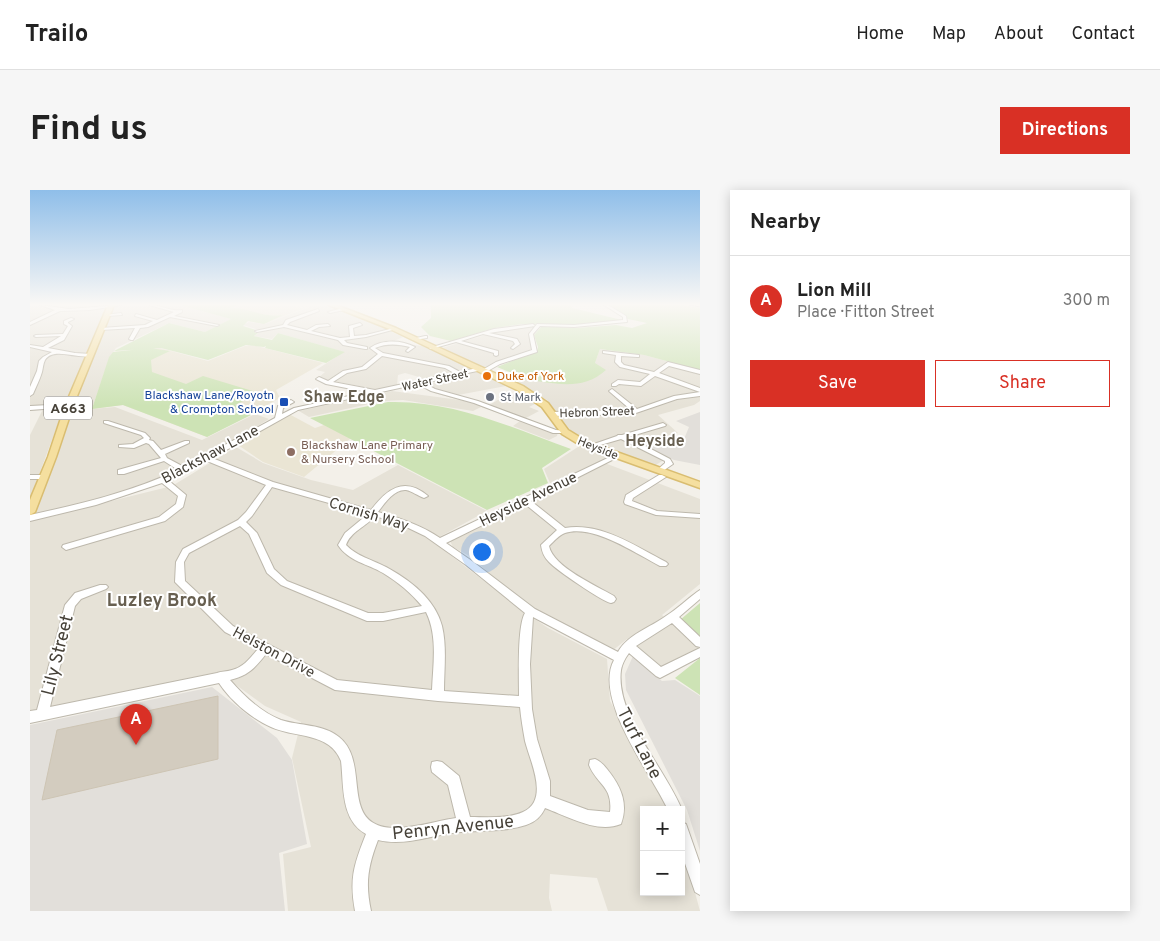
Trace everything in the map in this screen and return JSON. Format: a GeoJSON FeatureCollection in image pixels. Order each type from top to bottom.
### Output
{"type":"FeatureCollection","features":[{"type":"Feature","properties":{"kind":"main road","name":"A663"},"geometry":{"type":"LineString","coordinates":[[31,508],[69,406],[97,339]]}},
{"type":"Feature","properties":{"kind":"main road","name":"Heyside"},"geometry":{"type":"LineString","coordinates":[[414,340],[483,370],[532,395],[545,405],[565,432],[583,443],[661,474],[700,485]]}},
{"type":"Feature","properties":{"kind":"street"},"geometry":{"type":"LineString","coordinates":[[45,348],[61,339]]}},
{"type":"Feature","properties":{"kind":"street"},"geometry":{"type":"LineString","coordinates":[[340,339],[344,339]]}},
{"type":"Feature","properties":{"kind":"street"},"geometry":{"type":"LineString","coordinates":[[340,339],[345,344],[365,348]]}},
{"type":"Feature","properties":{"kind":"street"},"geometry":{"type":"LineString","coordinates":[[414,340],[419,339]]}},
{"type":"Feature","properties":{"kind":"street"},"geometry":{"type":"LineString","coordinates":[[431,348],[465,339]]}},
{"type":"Feature","properties":{"kind":"street"},"geometry":{"type":"LineString","coordinates":[[511,339],[518,344],[513,348]]}},
{"type":"Feature","properties":{"kind":"street","name":"Water Street"},"geometry":{"type":"LineString","coordinates":[[301,407],[483,370],[535,351],[532,339]]}},
{"type":"Feature","properties":{"kind":"street"},"geometry":{"type":"LineString","coordinates":[[457,341],[498,353]]}},
{"type":"Feature","properties":{"kind":"street"},"geometry":{"type":"LineString","coordinates":[[408,351],[414,347],[383,343],[372,348],[379,354],[447,367],[461,375]]}},
{"type":"Feature","properties":{"kind":"street"},"geometry":{"type":"LineString","coordinates":[[30,346],[45,348],[54,353],[91,355]]}},
{"type":"Feature","properties":{"kind":"street"},"geometry":{"type":"LineString","coordinates":[[604,352],[637,356]]}},
{"type":"Feature","properties":{"kind":"street"},"geometry":{"type":"LineString","coordinates":[[30,394],[32,379],[40,371],[38,363],[54,353]]}},
{"type":"Feature","properties":{"kind":"street"},"geometry":{"type":"LineString","coordinates":[[328,383],[345,372],[364,370],[379,354]]}},
{"type":"Feature","properties":{"kind":"street"},"geometry":{"type":"LineString","coordinates":[[619,354],[618,364],[655,374],[700,390]]}},
{"type":"Feature","properties":{"kind":"street"},"geometry":{"type":"LineString","coordinates":[[636,412],[613,388],[618,382],[641,384],[668,364],[700,372]]}},
{"type":"Feature","properties":{"kind":"street"},"geometry":{"type":"LineString","coordinates":[[319,379],[328,383],[377,392]]}},
{"type":"Feature","properties":{"kind":"street"},"geometry":{"type":"LineString","coordinates":[[420,383],[432,390],[476,402],[555,432],[565,432]]}},
{"type":"Feature","properties":{"kind":"street","name":"Hebron Street"},"geometry":{"type":"LineString","coordinates":[[551,414],[636,412],[676,397],[700,394]]}},
{"type":"Feature","properties":{"kind":"street"},"geometry":{"type":"LineString","coordinates":[[278,418],[280,408],[291,402]]}},
{"type":"Feature","properties":{"kind":"street"},"geometry":{"type":"LineString","coordinates":[[30,408],[69,406]]}},
{"type":"Feature","properties":{"kind":"street","name":"Blackshaw Lane"},"geometry":{"type":"LineString","coordinates":[[30,518],[92,503],[163,480],[301,407]]}},
{"type":"Feature","properties":{"kind":"street"},"geometry":{"type":"LineString","coordinates":[[106,422],[143,434],[146,438],[145,441]]}},
{"type":"Feature","properties":{"kind":"street"},"geometry":{"type":"LineString","coordinates":[[597,444],[663,424]]}},
{"type":"Feature","properties":{"kind":"street"},"geometry":{"type":"LineString","coordinates":[[620,436],[668,460],[669,464],[652,483],[629,497],[628,502],[656,513],[700,516]]}},
{"type":"Feature","properties":{"kind":"street"},"geometry":{"type":"LineString","coordinates":[[121,446],[134,446],[145,441],[151,442],[163,456],[184,470]]}},
{"type":"Feature","properties":{"kind":"street"},"geometry":{"type":"LineString","coordinates":[[121,472],[163,456],[187,442]]}},
{"type":"Feature","properties":{"kind":"street","name":"Heyside Avenue"},"geometry":{"type":"LineString","coordinates":[[440,542],[616,456]]}},
{"type":"Feature","properties":{"kind":"street","name":"Cornish Way"},"geometry":{"type":"LineString","coordinates":[[207,458],[270,484],[401,521],[440,542],[531,612],[619,657]]}},
{"type":"Feature","properties":{"kind":"street"},"geometry":{"type":"LineString","coordinates":[[30,477],[44,477]]}},
{"type":"Feature","properties":{"kind":"street"},"geometry":{"type":"LineString","coordinates":[[66,547],[167,516],[180,505],[182,495],[163,480]]}},
{"type":"Feature","properties":{"kind":"street","name":"Helston Drive"},"geometry":{"type":"LineString","coordinates":[[270,484],[249,514],[241,522],[184,553],[180,562],[179,576],[187,592],[229,629],[335,685],[438,696],[525,702]]}},
{"type":"Feature","properties":{"kind":"street"},"geometry":{"type":"LineString","coordinates":[[424,496],[409,489],[400,488],[381,502],[365,522],[343,539],[343,547],[402,581],[429,608],[436,621],[438,634],[438,696]]}},
{"type":"Feature","properties":{"kind":"street"},"geometry":{"type":"LineString","coordinates":[[525,500],[563,531]]}},
{"type":"Feature","properties":{"kind":"street"},"geometry":{"type":"LineString","coordinates":[[241,522],[253,533],[270,571],[284,582],[367,617],[383,617],[429,608]]}},
{"type":"Feature","properties":{"kind":"street"},"geometry":{"type":"LineString","coordinates":[[611,599],[556,565],[547,555],[545,545],[563,531],[582,528],[592,530],[664,564]]}},
{"type":"Feature","properties":{"kind":"street","name":"Lily Street"},"geometry":{"type":"LineString","coordinates":[[42,714],[70,605],[78,596],[103,587]]}},
{"type":"Feature","properties":{"kind":"street"},"geometry":{"type":"LineString","coordinates":[[619,657],[629,646],[672,617],[700,594]]}},
{"type":"Feature","properties":{"kind":"street"},"geometry":{"type":"LineString","coordinates":[[531,612],[527,618],[524,668],[525,702],[531,739],[544,788],[542,800],[584,815],[607,820],[616,819],[620,805],[614,788],[595,765]]}},
{"type":"Feature","properties":{"kind":"street"},"geometry":{"type":"LineString","coordinates":[[672,617],[700,643]]}},
{"type":"Feature","properties":{"kind":"street"},"geometry":{"type":"LineString","coordinates":[[629,646],[660,673],[700,652]]}},
{"type":"Feature","properties":{"kind":"street"},"geometry":{"type":"LineString","coordinates":[[30,717],[237,674],[250,667],[265,648]]}},
{"type":"Feature","properties":{"kind":"street","name":"Turf Lane"},"geometry":{"type":"LineString","coordinates":[[619,657],[615,670],[615,686],[620,703],[631,732],[673,806]]}},
{"type":"Feature","properties":{"kind":"street","name":"Penryn Avenue"},"geometry":{"type":"LineString","coordinates":[[221,676],[223,681],[242,700],[274,723],[320,734],[336,742],[347,756],[350,798],[354,810],[362,822],[374,832],[390,836],[464,824],[518,821],[534,814],[542,800]]}},
{"type":"Feature","properties":{"kind":"street"},"geometry":{"type":"LineString","coordinates":[[437,767],[454,781],[464,824]]}},
{"type":"Feature","properties":{"kind":"street"},"geometry":{"type":"LineString","coordinates":[[363,911],[358,881],[360,866],[374,832]]}},
{"type":"Feature","properties":{"kind":"street"},"geometry":{"type":"LineString","coordinates":[[685,841],[700,887]]}},
{"type":"Feature","properties":{"kind":"shaded area"},"geometry":{"type":"Polygon","coordinates":[[[30,339],[136,339],[116,348],[109,358],[92,409],[115,407],[202,440],[255,414],[269,419],[200,461],[139,487],[34,517],[69,420],[59,421],[30,499],[30,435],[43,409],[30,409],[30,339]]]}},
{"type":"Feature","properties":{"kind":"shaded area"},"geometry":{"type":"Polygon","coordinates":[[[298,339],[399,339],[392,342],[422,346],[511,385],[458,395],[489,405],[505,396],[526,393],[537,403],[529,407],[539,411],[526,418],[558,431],[557,436],[549,440],[513,426],[520,421],[481,407],[473,411],[403,400],[383,401],[309,417],[299,411],[392,391],[460,400],[434,393],[427,384],[443,381],[439,378],[426,379],[405,373],[398,375],[397,385],[379,390],[318,378],[325,372],[316,370],[344,352],[298,339]]]}},
{"type":"Feature","properties":{"kind":"shaded area"},"geometry":{"type":"Polygon","coordinates":[[[473,339],[531,339],[534,350],[486,369],[439,349],[473,339]]]}},
{"type":"Feature","properties":{"kind":"shaded area"},"geometry":{"type":"Polygon","coordinates":[[[253,345],[323,363],[276,390],[280,398],[207,437],[123,405],[92,409],[109,357],[113,352],[160,348],[208,361],[245,346],[253,345]]]}},
{"type":"Feature","properties":{"kind":"shaded area"},"geometry":{"type":"Polygon","coordinates":[[[600,349],[644,355],[700,370],[700,401],[694,405],[658,415],[678,433],[637,447],[664,460],[654,466],[597,447],[574,435],[547,400],[506,379],[523,380],[595,363],[600,349]]]}},
{"type":"Feature","properties":{"kind":"shaded area"},"geometry":{"type":"Polygon","coordinates":[[[700,412],[700,465],[674,460],[647,448],[684,439],[689,427],[676,421],[700,412]]]}},
{"type":"Feature","properties":{"kind":"shaded area","name":"Blackshaw Lane Primary & Nursery School"},"geometry":{"type":"Polygon","coordinates":[[[289,414],[315,428],[324,425],[351,438],[304,477],[263,462],[238,445],[289,414]]]}},
{"type":"Feature","properties":{"kind":"shaded area"},"geometry":{"type":"Polygon","coordinates":[[[581,445],[612,458],[602,462],[700,499],[700,584],[662,615],[700,648],[661,668],[627,639],[612,651],[541,614],[496,580],[473,558],[453,547],[450,541],[558,488],[550,483],[544,469],[581,445]]]}},
{"type":"Feature","properties":{"kind":"shaded area"},"geometry":{"type":"Polygon","coordinates":[[[236,447],[263,463],[311,480],[353,490],[398,465],[487,511],[432,541],[548,628],[607,659],[610,701],[666,806],[640,806],[640,896],[685,896],[685,855],[700,911],[608,911],[597,878],[550,874],[549,898],[552,911],[288,911],[283,854],[311,847],[292,758],[301,722],[265,706],[218,672],[30,713],[30,521],[172,486],[236,447]]]}},
{"type":"Feature","properties":{"kind":"shaded area"},"geometry":{"type":"Polygon","coordinates":[[[633,656],[662,681],[675,680],[700,696],[700,851],[687,810],[626,690],[625,674],[633,656]]]}},
{"type":"Feature","properties":{"kind":"shaded area"},"geometry":{"type":"Polygon","coordinates":[[[212,687],[277,738],[292,760],[307,844],[279,853],[285,911],[30,911],[30,725],[212,687]]]}},
{"type":"Feature","properties":{"kind":"green space"},"geometry":{"type":"Polygon","coordinates":[[[138,339],[298,339],[345,352],[326,363],[265,348],[266,346],[246,345],[208,360],[161,348],[114,351],[138,339]]]}},
{"type":"Feature","properties":{"kind":"green space"},"geometry":{"type":"Polygon","coordinates":[[[441,339],[459,339],[451,341],[441,339]]]}},
{"type":"Feature","properties":{"kind":"green space"},"geometry":{"type":"Polygon","coordinates":[[[535,339],[700,339],[700,370],[644,355],[600,349],[595,363],[606,370],[595,378],[583,383],[558,384],[506,379],[517,375],[497,367],[537,351],[538,347],[535,339]]]}},
{"type":"Feature","properties":{"kind":"green space"},"geometry":{"type":"Polygon","coordinates":[[[150,348],[170,351],[151,360],[152,372],[186,384],[203,376],[259,393],[235,405],[257,412],[207,437],[123,405],[92,409],[109,357],[113,352],[150,348]]]}},
{"type":"Feature","properties":{"kind":"green space"},"geometry":{"type":"Polygon","coordinates":[[[388,402],[435,405],[458,410],[504,424],[571,449],[542,468],[548,483],[487,510],[310,418],[388,402]]]}},
{"type":"Feature","properties":{"kind":"green space"},"geometry":{"type":"Polygon","coordinates":[[[700,603],[700,636],[680,620],[700,603]]]}},
{"type":"Feature","properties":{"kind":"green space"},"geometry":{"type":"Polygon","coordinates":[[[700,658],[700,695],[675,678],[700,658]]]}},
{"type":"Feature","properties":{"kind":"building"},"geometry":{"type":"Polygon","coordinates":[[[218,696],[218,759],[42,800],[57,730],[218,696]]]}},
{"type":"Feature","properties":{"kind":"place","name":"Duke of York"},"geometry":{"type":"Point","coordinates":[487,376]}},
{"type":"Feature","properties":{"kind":"place","name":"St Mark"},"geometry":{"type":"Point","coordinates":[490,397]}},
{"type":"Feature","properties":{"kind":"place","name":"Blackshaw Lane/Royotn & Crompton School"},"geometry":{"type":"Point","coordinates":[284,402]}},
{"type":"Feature","properties":{"kind":"place","name":"Blackshaw Lane Primary & Nursery School"},"geometry":{"type":"Point","coordinates":[291,452]}},
{"type":"Feature","properties":{"kind":"place","name":"Lion Mill"},"geometry":{"type":"Point","coordinates":[136,745]}},
{"type":"Feature","properties":{"kind":"district","name":"Shaw Edge"},"geometry":{"type":"Point","coordinates":[344,396]}},
{"type":"Feature","properties":{"kind":"district","name":"Heyside"},"geometry":{"type":"Point","coordinates":[655,440]}},
{"type":"Feature","properties":{"kind":"district","name":"Luzley Brook"},"geometry":{"type":"Point","coordinates":[162,600]}}]}
